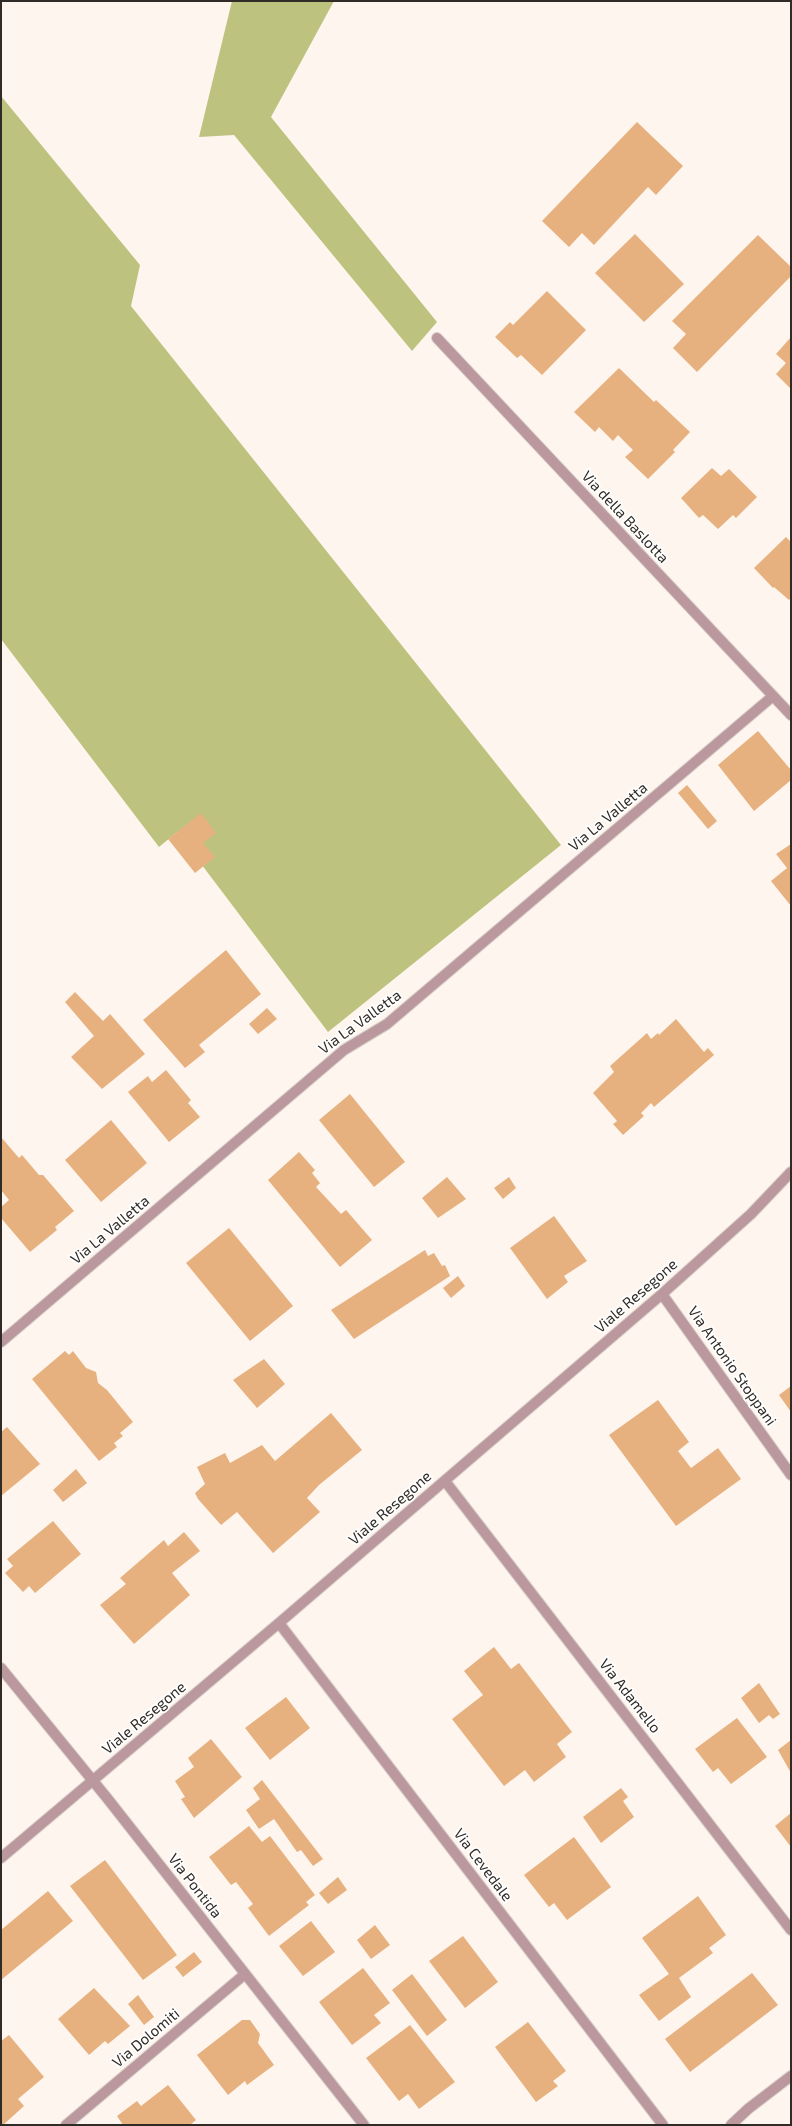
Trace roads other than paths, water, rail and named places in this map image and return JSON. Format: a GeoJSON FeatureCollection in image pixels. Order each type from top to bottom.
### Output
{"type":"FeatureCollection","features":[{"type":"Feature","properties":{"kind":"street","name":"Via della Baslotta"},"geometry":{"type":"LineString","coordinates":[[438,338],[791,715]]}},
{"type":"Feature","properties":{"kind":"street","name":"Via La Valletta"},"geometry":{"type":"LineString","coordinates":[[1,1342],[344,1050],[387,1024],[773,696]]}},
{"type":"Feature","properties":{"kind":"street","name":"Viale Resegone"},"geometry":{"type":"LineString","coordinates":[[1,1858],[279,1623],[662,1294],[751,1214],[791,1172]]}},
{"type":"Feature","properties":{"kind":"street","name":"Via Antonio Stoppani"},"geometry":{"type":"LineString","coordinates":[[662,1294],[791,1474]]}},
{"type":"Feature","properties":{"kind":"street","name":"Via Adamello"},"geometry":{"type":"LineString","coordinates":[[445,1481],[791,1930]]}},
{"type":"Feature","properties":{"kind":"street","name":"Via Cevedale"},"geometry":{"type":"LineString","coordinates":[[279,1623],[663,2125]]}},
{"type":"Feature","properties":{"kind":"street","name":"Via Pontida"},"geometry":{"type":"LineString","coordinates":[[1,1668],[93,1780],[364,2125]]}},
{"type":"Feature","properties":{"kind":"street","name":"Via Dolomiti"},"geometry":{"type":"LineString","coordinates":[[66,2125],[246,1974]]}},
{"type":"Feature","properties":{"kind":"street"},"geometry":{"type":"LineString","coordinates":[[731,2125],[748,2109],[791,2076]]}}]}
